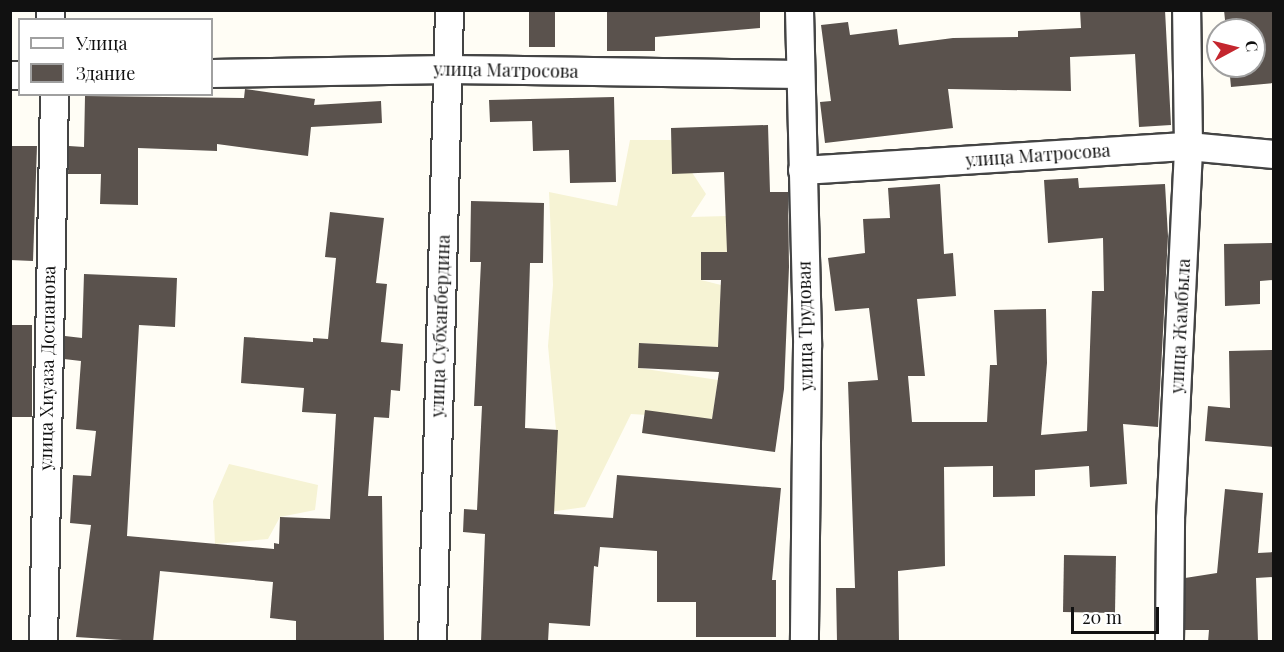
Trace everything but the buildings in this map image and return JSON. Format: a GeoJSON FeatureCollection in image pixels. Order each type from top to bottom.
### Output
{"type":"FeatureCollection","features":[{"type":"Feature","properties":{"kind":"street","name":"улица Субханбердина"},"geometry":{"type":"LineString","coordinates":[[432,642],[449,10]]}},
{"type":"Feature","properties":{"kind":"street","name":"улица Трудовая"},"geometry":{"type":"LineString","coordinates":[[799,10],[807,346],[804,642]]}},
{"type":"Feature","properties":{"kind":"street","name":"улица Жамбыла"},"geometry":{"type":"LineString","coordinates":[[1169,642],[1170,518],[1188,146],[1186,10]]}},
{"type":"Feature","properties":{"kind":"street","name":"улица Матросова"},"geometry":{"type":"LineString","coordinates":[[213,73],[447,69],[800,74]]}},
{"type":"Feature","properties":{"kind":"street","name":"улица Хиуаза Доспанова"},"geometry":{"type":"LineString","coordinates":[[43,642],[54,96]]}},
{"type":"Feature","properties":{"kind":"street","name":"улица Матросова"},"geometry":{"type":"LineString","coordinates":[[802,170],[1188,146],[1274,154]]}},
{"type":"Feature","properties":{"kind":"shaded area"},"geometry":{"type":"Polygon","coordinates":[[[630,140],[671,140],[706,194],[691,217],[727,216],[727,252],[701,253],[701,280],[721,285],[718,347],[639,343],[639,368],[718,380],[712,419],[631,414],[585,507],[542,513],[557,440],[548,346],[553,285],[549,192],[617,206],[630,140]]]}},
{"type":"Feature","properties":{"kind":"shaded area"},"geometry":{"type":"Polygon","coordinates":[[[229,464],[318,485],[315,510],[280,517],[268,539],[215,544],[213,501],[229,464]]]}}]}
